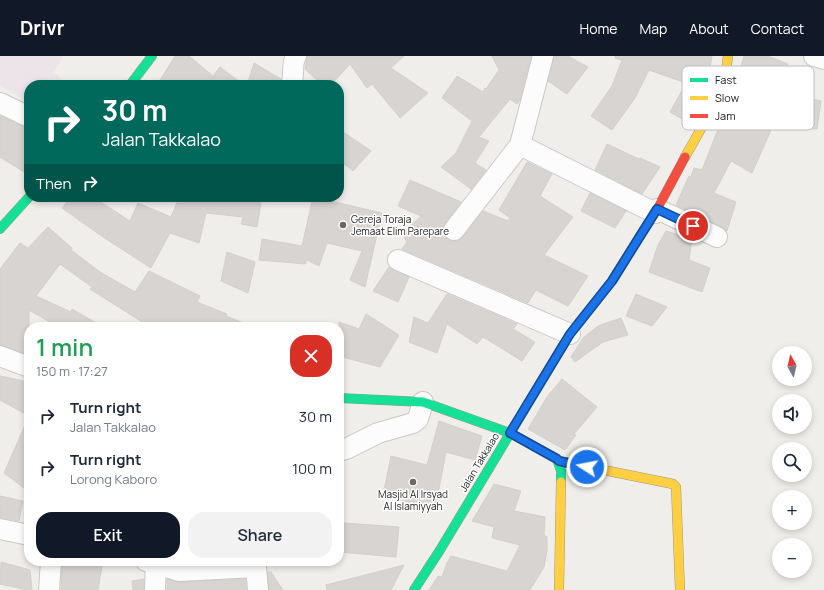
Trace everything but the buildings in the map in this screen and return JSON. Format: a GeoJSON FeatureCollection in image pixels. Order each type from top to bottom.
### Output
{"type":"FeatureCollection","features":[{"type":"Feature","properties":{"kind":"main road"},"geometry":{"type":"LineString","coordinates":[[134,80],[152,56]]}},
{"type":"Feature","properties":{"kind":"main road","name":"Jalan Takkalao"},"geometry":{"type":"LineString","coordinates":[[727,66],[728,56]]}},
{"type":"Feature","properties":{"kind":"main road","name":"Jalan Takkalao"},"geometry":{"type":"LineString","coordinates":[[414,590],[440,550],[570,334],[612,281],[656,211],[700,130]]}},
{"type":"Feature","properties":{"kind":"main road"},"geometry":{"type":"LineString","coordinates":[[0,229],[24,202]]}},
{"type":"Feature","properties":{"kind":"main road"},"geometry":{"type":"LineString","coordinates":[[344,398],[422,402],[510,433],[559,461],[673,484],[676,487],[680,590]]}},
{"type":"Feature","properties":{"kind":"main road"},"geometry":{"type":"LineString","coordinates":[[559,461],[561,471],[559,590]]}},
{"type":"Feature","properties":{"kind":"street"},"geometry":{"type":"LineString","coordinates":[[292,80],[294,75],[293,63],[296,56]]}},
{"type":"Feature","properties":{"kind":"street"},"geometry":{"type":"LineString","coordinates":[[454,230],[520,145],[543,56]]}},
{"type":"Feature","properties":{"kind":"street"},"geometry":{"type":"LineString","coordinates":[[814,56],[824,59]]}},
{"type":"Feature","properties":{"kind":"street"},"geometry":{"type":"LineString","coordinates":[[0,103],[24,115]]}},
{"type":"Feature","properties":{"kind":"street"},"geometry":{"type":"LineString","coordinates":[[520,145],[656,211],[717,237]]}},
{"type":"Feature","properties":{"kind":"street"},"geometry":{"type":"LineString","coordinates":[[398,260],[570,334]]}},
{"type":"Feature","properties":{"kind":"street"},"geometry":{"type":"LineString","coordinates":[[0,356],[24,364]]}},
{"type":"Feature","properties":{"kind":"street"},"geometry":{"type":"LineString","coordinates":[[344,450],[378,433],[413,423],[418,419],[422,402]]}},
{"type":"Feature","properties":{"kind":"street"},"geometry":{"type":"LineString","coordinates":[[0,528],[24,534]]}},
{"type":"Feature","properties":{"kind":"street"},"geometry":{"type":"LineString","coordinates":[[49,590],[51,566]]}},
{"type":"Feature","properties":{"kind":"street"},"geometry":{"type":"LineString","coordinates":[[153,566],[155,590]]}},
{"type":"Feature","properties":{"kind":"street"},"geometry":{"type":"LineString","coordinates":[[165,566],[179,571],[234,566]]}},
{"type":"Feature","properties":{"kind":"street"},"geometry":{"type":"LineString","coordinates":[[256,566],[258,590]]}},
{"type":"Feature","properties":{"kind":"shaded area"},"geometry":{"type":"Polygon","coordinates":[[[0,56],[63,56],[54,72],[62,80],[24,80],[24,99],[0,86],[0,56]]]}},
{"type":"Feature","properties":{"kind":"traffic: fast"},"geometry":{"type":"LineString","coordinates":[[134,80],[152,56]]}},
{"type":"Feature","properties":{"kind":"traffic: fast"},"geometry":{"type":"LineString","coordinates":[[0,229],[24,202]]}},
{"type":"Feature","properties":{"kind":"traffic: fast"},"geometry":{"type":"LineString","coordinates":[[414,590],[440,550],[562,347]]}},
{"type":"Feature","properties":{"kind":"traffic: fast"},"geometry":{"type":"LineString","coordinates":[[344,398],[423,402],[510,433],[557,459],[561,471],[561,482]]}},
{"type":"Feature","properties":{"kind":"traffic: slow"},"geometry":{"type":"LineString","coordinates":[[727,66],[728,56]]}},
{"type":"Feature","properties":{"kind":"traffic: slow"},"geometry":{"type":"LineString","coordinates":[[685,157],[700,130]]}},
{"type":"Feature","properties":{"kind":"traffic: slow"},"geometry":{"type":"LineString","coordinates":[[562,347],[570,334],[612,281],[640,236]]}},
{"type":"Feature","properties":{"kind":"traffic: slow"},"geometry":{"type":"LineString","coordinates":[[559,461],[673,484],[676,487],[680,590]]}},
{"type":"Feature","properties":{"kind":"traffic: slow"},"geometry":{"type":"LineString","coordinates":[[559,590],[561,482]]}},
{"type":"Feature","properties":{"kind":"traffic: jam"},"geometry":{"type":"LineString","coordinates":[[640,236],[655,213],[685,157]]}},
{"type":"Feature","properties":{"kind":"place","name":"Gereja Toraja Jemaat Elim Parepare"},"geometry":{"type":"Point","coordinates":[343,225]}},
{"type":"Feature","properties":{"kind":"place","name":"Masjid Al Irsyad Al Islamiyyah"},"geometry":{"type":"Point","coordinates":[413,482]}},
{"type":"Feature","properties":{"kind":"route"},"geometry":{"type":"LineString","coordinates":[[587,467],[559,461],[510,433],[570,334],[612,281],[657,209],[693,226]]}}]}
